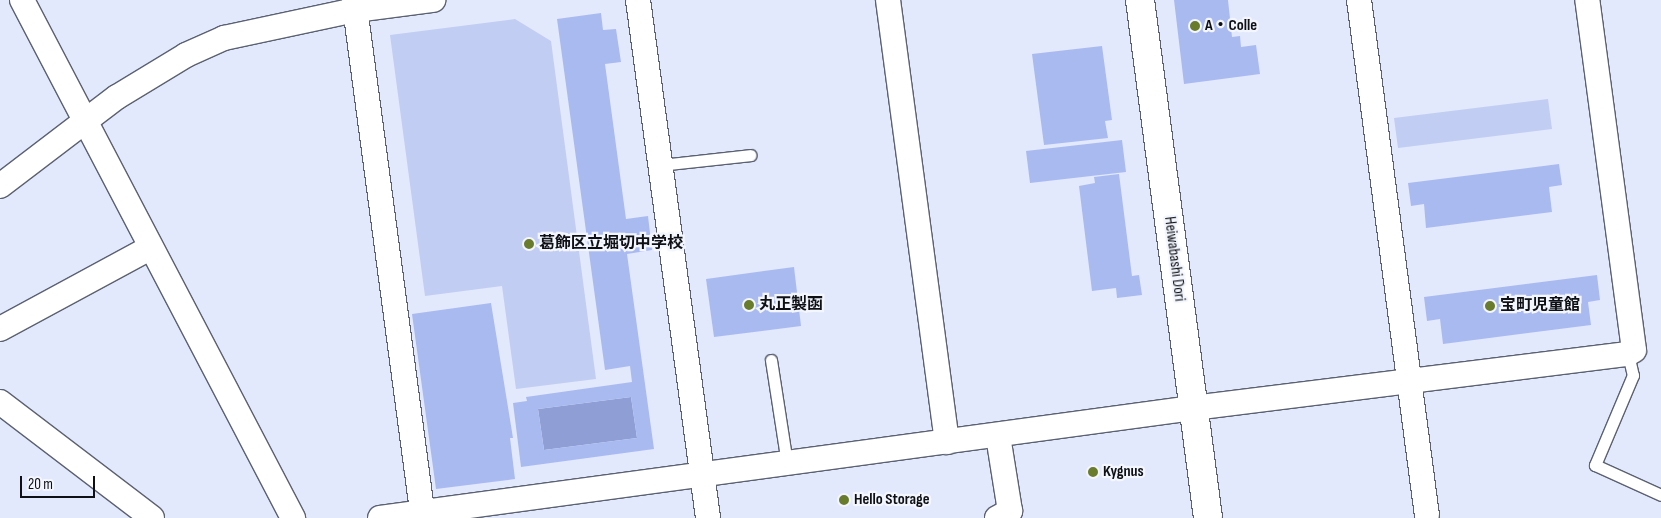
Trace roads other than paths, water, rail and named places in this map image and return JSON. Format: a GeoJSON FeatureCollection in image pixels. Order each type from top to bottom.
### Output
{"type":"FeatureCollection","features":[{"type":"Feature","properties":{"kind":"main road","name":"Heiwabashi Dori"},"geometry":{"type":"LineString","coordinates":[[1140,0],[1208,518]]}},
{"type":"Feature","properties":{"kind":"street"},"geometry":{"type":"LineString","coordinates":[[22,0],[84,122],[293,518]]}},
{"type":"Feature","properties":{"kind":"street"},"geometry":{"type":"LineString","coordinates":[[0,186],[84,122],[152,75],[224,38],[355,5],[432,0]]}},
{"type":"Feature","properties":{"kind":"street"},"geometry":{"type":"LineString","coordinates":[[638,0],[708,518]]}},
{"type":"Feature","properties":{"kind":"street"},"geometry":{"type":"LineString","coordinates":[[888,0],[947,442]]}},
{"type":"Feature","properties":{"kind":"street"},"geometry":{"type":"LineString","coordinates":[[1359,0],[1427,516]]}},
{"type":"Feature","properties":{"kind":"street"},"geometry":{"type":"LineString","coordinates":[[380,518],[422,515],[701,474],[998,436],[1193,408],[1628,354],[1634,350],[1587,0]]}},
{"type":"Feature","properties":{"kind":"street"},"geometry":{"type":"LineString","coordinates":[[355,5],[422,515]]}},
{"type":"Feature","properties":{"kind":"street"},"geometry":{"type":"LineString","coordinates":[[0,329],[150,248]]}},
{"type":"Feature","properties":{"kind":"street"},"geometry":{"type":"LineString","coordinates":[[0,402],[152,518]]}},
{"type":"Feature","properties":{"kind":"street"},"geometry":{"type":"LineString","coordinates":[[997,518],[1010,511],[998,436]]}},
{"type":"Feature","properties":{"kind":"lane"},"geometry":{"type":"LineString","coordinates":[[660,165],[750,155]]}},
{"type":"Feature","properties":{"kind":"lane"},"geometry":{"type":"LineString","coordinates":[[1628,354],[1633,375],[1595,465],[1661,494]]}},
{"type":"Feature","properties":{"kind":"lane"},"geometry":{"type":"LineString","coordinates":[[771,360],[787,463]]}},
{"type":"Feature","properties":{"kind":"place","name":"A・Colle"},"geometry":{"type":"Point","coordinates":[1195,26]}},
{"type":"Feature","properties":{"kind":"place","name":"葛飾区立堀切中学校"},"geometry":{"type":"Point","coordinates":[529,244]}},
{"type":"Feature","properties":{"kind":"place","name":"丸正製函"},"geometry":{"type":"Point","coordinates":[749,305]}},
{"type":"Feature","properties":{"kind":"place","name":"宝町児童館"},"geometry":{"type":"Point","coordinates":[1490,306]}},
{"type":"Feature","properties":{"kind":"place","name":"Kygnus"},"geometry":{"type":"Point","coordinates":[1093,472]}},
{"type":"Feature","properties":{"kind":"place","name":"Hello Storage"},"geometry":{"type":"Point","coordinates":[844,500]}}]}
